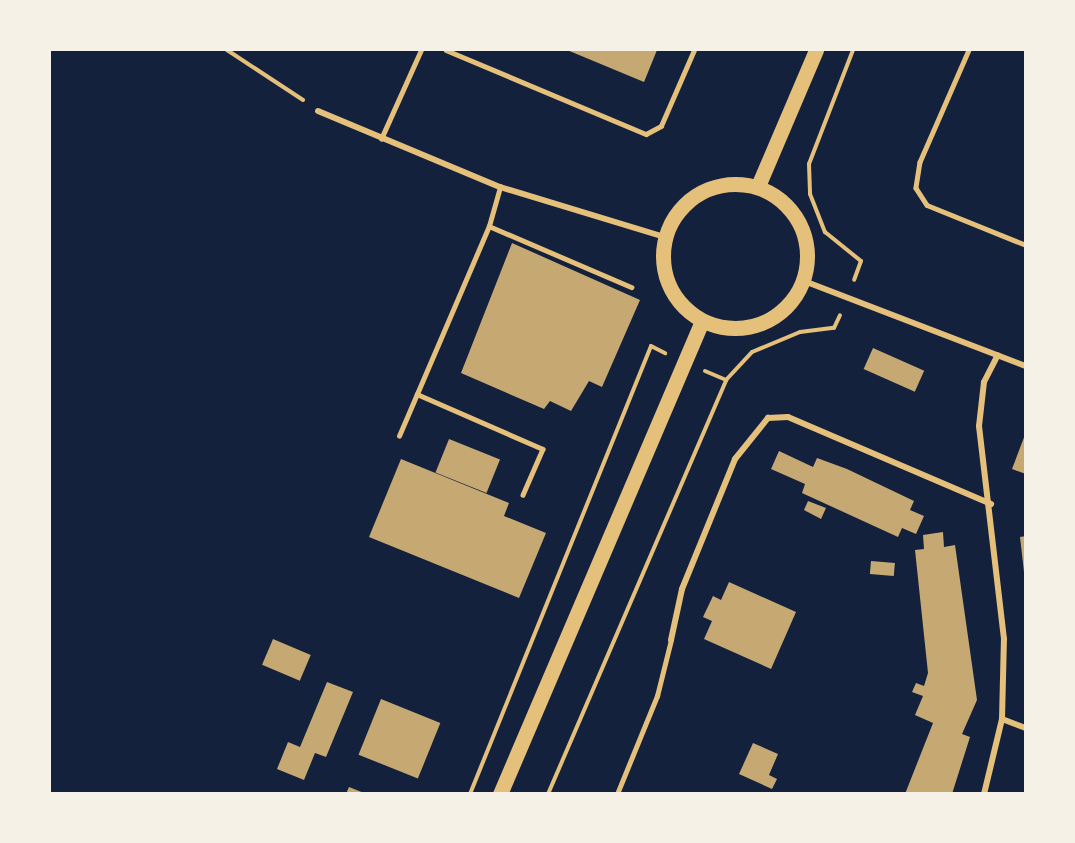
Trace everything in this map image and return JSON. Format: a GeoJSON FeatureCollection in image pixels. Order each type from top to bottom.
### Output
{"type":"FeatureCollection","features":[{"type":"Feature","properties":{"kind":"main road"},"geometry":{"type":"LineString","coordinates":[[758,186],[816,50]]}},
{"type":"Feature","properties":{"kind":"main road"},"geometry":{"type":"LineString","coordinates":[[758,186],[795,213],[805,234],[804,281],[787,307],[762,324],[732,328],[702,321],[682,306],[668,285],[662,261],[664,237],[674,215],[711,187],[758,186]]}},
{"type":"Feature","properties":{"kind":"main road"},"geometry":{"type":"LineString","coordinates":[[500,794],[702,321]]}},
{"type":"Feature","properties":{"kind":"street"},"geometry":{"type":"LineString","coordinates":[[318,111],[500,188],[664,237]]}},
{"type":"Feature","properties":{"kind":"street"},"geometry":{"type":"LineString","coordinates":[[804,281],[1026,366]]}},
{"type":"Feature","properties":{"kind":"street"},"geometry":{"type":"LineString","coordinates":[[984,794],[1002,718],[1004,639],[991,504],[979,426],[984,382],[998,355]]}},
{"type":"Feature","properties":{"kind":"street"},"geometry":{"type":"LineString","coordinates":[[671,640],[682,589],[735,459],[768,418],[788,417],[991,504]]}},
{"type":"Feature","properties":{"kind":"street"},"geometry":{"type":"LineString","coordinates":[[1002,718],[1026,729]]}},
{"type":"Feature","properties":{"kind":"lane"},"geometry":{"type":"LineString","coordinates":[[381,139],[421,50]]}},
{"type":"Feature","properties":{"kind":"lane"},"geometry":{"type":"LineString","coordinates":[[446,50],[646,134],[661,126],[693,50]]}},
{"type":"Feature","properties":{"kind":"lane"},"geometry":{"type":"LineString","coordinates":[[969,50],[920,162],[916,188],[927,205],[1026,245]]}},
{"type":"Feature","properties":{"kind":"lane"},"geometry":{"type":"LineString","coordinates":[[399,436],[489,226],[500,188]]}},
{"type":"Feature","properties":{"kind":"lane"},"geometry":{"type":"LineString","coordinates":[[489,226],[631,287]]}},
{"type":"Feature","properties":{"kind":"lane"},"geometry":{"type":"LineString","coordinates":[[417,394],[543,449],[523,495]]}},
{"type":"Feature","properties":{"kind":"lane"},"geometry":{"type":"LineString","coordinates":[[617,794],[657,696],[671,640]]}},
{"type":"Feature","properties":{"kind":"path"},"geometry":{"type":"LineString","coordinates":[[227,50],[318,111]]}},
{"type":"Feature","properties":{"kind":"path"},"geometry":{"type":"LineString","coordinates":[[548,794],[726,380],[752,352],[800,332],[834,327],[848,298],[861,261],[825,232],[810,194],[809,164],[853,50]]}},
{"type":"Feature","properties":{"kind":"path"},"geometry":{"type":"LineString","coordinates":[[471,794],[651,346],[726,380]]}},
{"type":"Feature","properties":{"kind":"building"},"geometry":{"type":"Polygon","coordinates":[[[567,50],[657,50],[644,82],[567,50]]]}},
{"type":"Feature","properties":{"kind":"building"},"geometry":{"type":"Polygon","coordinates":[[[512,243],[640,300],[602,387],[589,381],[571,411],[550,401],[544,409],[461,373],[512,243]]]}},
{"type":"Feature","properties":{"kind":"building"},"geometry":{"type":"Polygon","coordinates":[[[873,348],[924,371],[915,392],[864,369],[873,348]]]}},
{"type":"Feature","properties":{"kind":"building"},"geometry":{"type":"Polygon","coordinates":[[[1026,432],[1026,474],[1012,469],[1026,432]]]}},
{"type":"Feature","properties":{"kind":"building"},"geometry":{"type":"Polygon","coordinates":[[[449,439],[500,460],[487,493],[436,472],[449,439]]]}},
{"type":"Feature","properties":{"kind":"building"},"geometry":{"type":"Polygon","coordinates":[[[779,451],[813,467],[817,458],[847,469],[914,501],[910,510],[924,516],[916,534],[902,528],[898,537],[802,493],[805,484],[771,469],[779,451]]]}},
{"type":"Feature","properties":{"kind":"building"},"geometry":{"type":"Polygon","coordinates":[[[401,459],[509,503],[504,516],[546,533],[519,598],[369,537],[401,459]]]}},
{"type":"Feature","properties":{"kind":"building"},"geometry":{"type":"Polygon","coordinates":[[[808,501],[826,508],[821,519],[804,510],[808,501]]]}},
{"type":"Feature","properties":{"kind":"building"},"geometry":{"type":"Polygon","coordinates":[[[943,532],[944,547],[955,545],[977,700],[962,734],[970,737],[952,794],[905,794],[933,723],[915,715],[923,696],[912,692],[916,683],[924,686],[928,673],[915,550],[924,549],[923,535],[943,532]]]}},
{"type":"Feature","properties":{"kind":"building"},"geometry":{"type":"Polygon","coordinates":[[[1026,536],[1026,572],[1024,572],[1020,537],[1026,536]]]}},
{"type":"Feature","properties":{"kind":"building"},"geometry":{"type":"Polygon","coordinates":[[[871,561],[895,563],[894,576],[870,574],[871,561]]]}},
{"type":"Feature","properties":{"kind":"building"},"geometry":{"type":"Polygon","coordinates":[[[729,582],[796,612],[771,669],[704,639],[712,621],[703,617],[713,596],[721,600],[729,582]]]}},
{"type":"Feature","properties":{"kind":"building"},"geometry":{"type":"Polygon","coordinates":[[[273,639],[311,655],[300,681],[262,665],[273,639]]]}},
{"type":"Feature","properties":{"kind":"building"},"geometry":{"type":"Polygon","coordinates":[[[327,682],[353,692],[326,757],[315,753],[304,780],[277,769],[288,742],[300,747],[327,682]]]}},
{"type":"Feature","properties":{"kind":"building"},"geometry":{"type":"Polygon","coordinates":[[[381,699],[440,723],[418,779],[359,755],[381,699]]]}},
{"type":"Feature","properties":{"kind":"building"},"geometry":{"type":"Polygon","coordinates":[[[753,743],[778,754],[769,775],[777,779],[772,789],[739,774],[753,743]]]}},
{"type":"Feature","properties":{"kind":"building"},"geometry":{"type":"Polygon","coordinates":[[[349,787],[364,793],[364,794],[346,794],[349,787]]]}}]}
